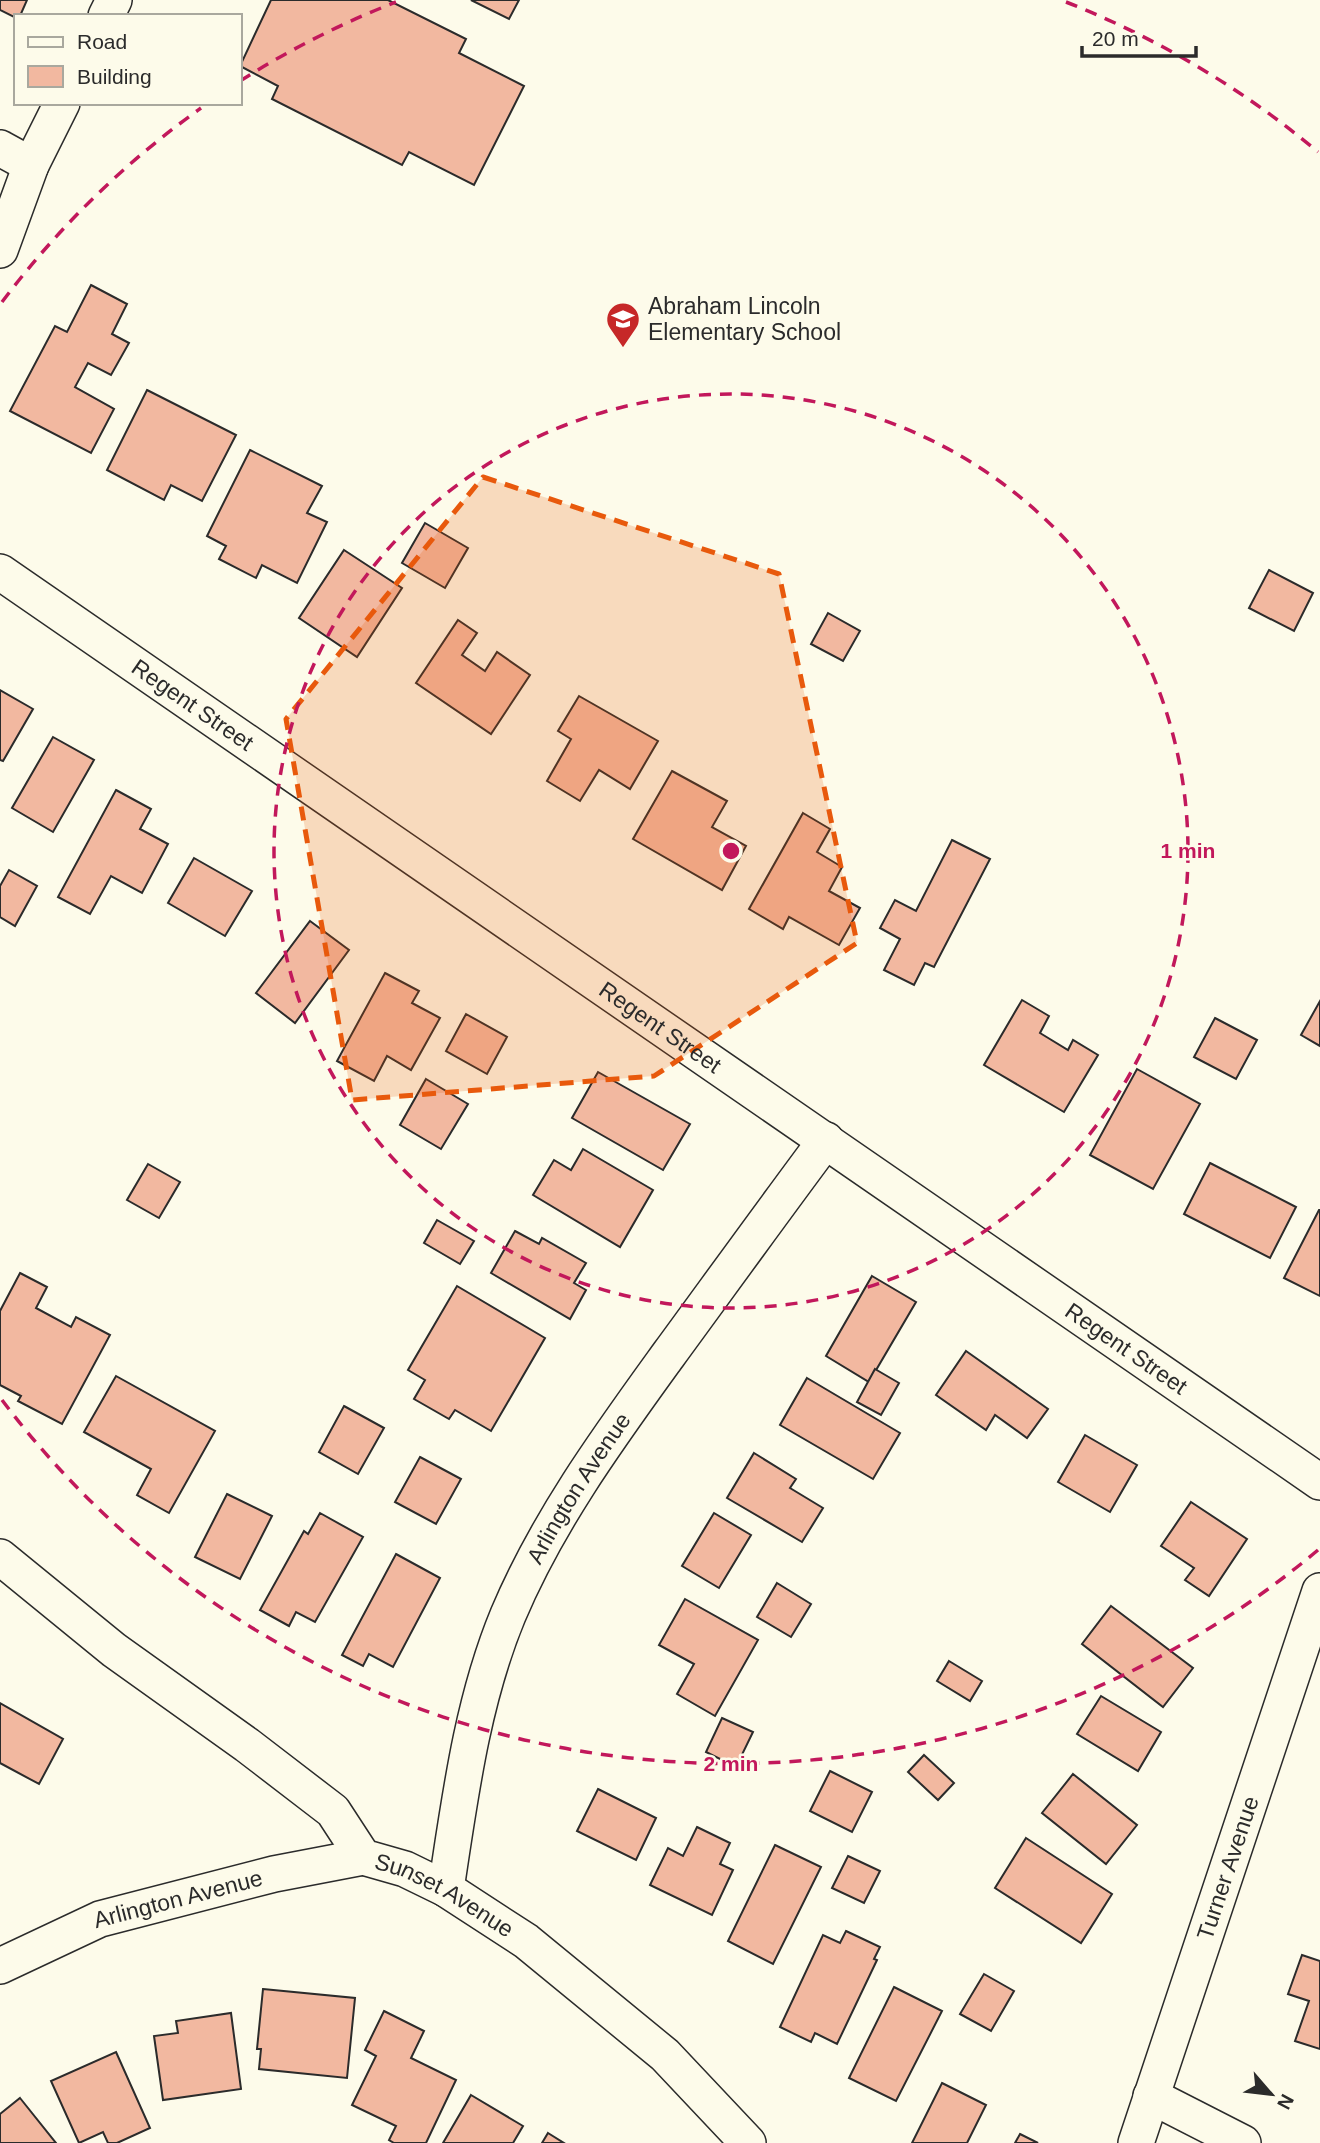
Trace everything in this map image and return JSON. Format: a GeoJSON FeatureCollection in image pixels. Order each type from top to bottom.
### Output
{"type":"FeatureCollection","features":[{"type":"Feature","properties":{"kind":"street"},"geometry":{"type":"LineString","coordinates":[[0,250],[31,165],[61,105]]}},
{"type":"Feature","properties":{"kind":"street"},"geometry":{"type":"LineString","coordinates":[[0,148],[31,165]]}},
{"type":"Feature","properties":{"kind":"street","name":"Regent Street"},"geometry":{"type":"LineString","coordinates":[[0,572],[1320,1482]]}},
{"type":"Feature","properties":{"kind":"street","name":"Arlington Avenue"},"geometry":{"type":"LineString","coordinates":[[446,1889],[466,1762],[490,1666],[508,1615],[548,1532],[614,1430],[826,1140]]}},
{"type":"Feature","properties":{"kind":"street","name":"Sunset Avenue"},"geometry":{"type":"LineString","coordinates":[[0,1557],[114,1650],[247,1745],[333,1811],[363,1857],[405,1869],[446,1889],[526,1941],[665,2055],[748,2143]]}},
{"type":"Feature","properties":{"kind":"street","name":"Turner Avenue"},"geometry":{"type":"LineString","coordinates":[[1136,2143],[1320,1591]]}},
{"type":"Feature","properties":{"kind":"street","name":"Arlington Avenue"},"geometry":{"type":"LineString","coordinates":[[0,1966],[100,1919],[274,1874],[363,1857]]}},
{"type":"Feature","properties":{"kind":"street"},"geometry":{"type":"LineString","coordinates":[[1151,2096],[1243,2143]]}},
{"type":"Feature","properties":{"kind":"highlighted area"},"geometry":{"type":"Polygon","coordinates":[[[483,477],[779,574],[857,943],[654,1076],[352,1100],[286,719],[483,477]]]}},
{"type":"Feature","properties":{"kind":"building"},"geometry":{"type":"Polygon","coordinates":[[[0,0],[27,0],[21,14],[14,14],[14,17],[0,10],[0,0]]]}},
{"type":"Feature","properties":{"kind":"building"},"geometry":{"type":"Polygon","coordinates":[[[271,0],[388,0],[466,39],[459,53],[524,86],[474,185],[409,152],[402,165],[272,99],[278,86],[242,67],[242,62],[271,0]]]}},
{"type":"Feature","properties":{"kind":"building"},"geometry":{"type":"Polygon","coordinates":[[[471,0],[519,0],[509,19],[471,0]]]}},
{"type":"Feature","properties":{"kind":"building"},"geometry":{"type":"Polygon","coordinates":[[[91,285],[127,304],[112,334],[129,343],[111,375],[88,363],[75,387],[114,409],[91,453],[10,411],[55,326],[67,332],[91,285]]]}},
{"type":"Feature","properties":{"kind":"building"},"geometry":{"type":"Polygon","coordinates":[[[147,390],[236,435],[202,501],[171,485],[164,500],[107,470],[147,390]]]}},
{"type":"Feature","properties":{"kind":"building"},"geometry":{"type":"Polygon","coordinates":[[[250,450],[322,486],[307,513],[327,522],[297,583],[262,565],[256,578],[219,559],[226,546],[207,536],[250,450]]]}},
{"type":"Feature","properties":{"kind":"building"},"geometry":{"type":"Polygon","coordinates":[[[425,523],[468,548],[445,588],[402,563],[425,523]]]}},
{"type":"Feature","properties":{"kind":"building"},"geometry":{"type":"Polygon","coordinates":[[[344,550],[402,588],[357,657],[299,618],[344,550]]]}},
{"type":"Feature","properties":{"kind":"building"},"geometry":{"type":"Polygon","coordinates":[[[1269,570],[1313,593],[1294,631],[1249,608],[1269,570]]]}},
{"type":"Feature","properties":{"kind":"building"},"geometry":{"type":"Polygon","coordinates":[[[828,613],[860,631],[843,661],[811,644],[828,613]]]}},
{"type":"Feature","properties":{"kind":"building"},"geometry":{"type":"Polygon","coordinates":[[[458,620],[477,633],[462,655],[485,671],[497,652],[530,675],[491,734],[416,683],[458,620]]]}},
{"type":"Feature","properties":{"kind":"building"},"geometry":{"type":"Polygon","coordinates":[[[0,690],[33,709],[3,761],[0,760],[0,690]]]}},
{"type":"Feature","properties":{"kind":"building"},"geometry":{"type":"Polygon","coordinates":[[[579,696],[658,741],[630,789],[599,770],[580,801],[547,781],[571,739],[558,731],[579,696]]]}},
{"type":"Feature","properties":{"kind":"building"},"geometry":{"type":"Polygon","coordinates":[[[53,737],[94,760],[53,832],[12,808],[53,737]]]}},
{"type":"Feature","properties":{"kind":"building"},"geometry":{"type":"Polygon","coordinates":[[[672,771],[727,801],[712,827],[746,846],[722,890],[633,839],[672,771]]]}},
{"type":"Feature","properties":{"kind":"building"},"geometry":{"type":"Polygon","coordinates":[[[116,790],[151,809],[140,829],[168,844],[142,893],[111,876],[90,914],[58,897],[116,790]]]}},
{"type":"Feature","properties":{"kind":"building"},"geometry":{"type":"Polygon","coordinates":[[[803,813],[830,829],[817,852],[842,867],[829,891],[860,908],[839,945],[789,917],[783,929],[749,909],[803,813]]]}},
{"type":"Feature","properties":{"kind":"building"},"geometry":{"type":"Polygon","coordinates":[[[952,840],[990,859],[934,967],[925,963],[914,985],[884,970],[900,939],[880,928],[895,900],[916,911],[952,840]]]}},
{"type":"Feature","properties":{"kind":"building"},"geometry":{"type":"Polygon","coordinates":[[[194,858],[252,891],[225,936],[168,903],[194,858]]]}},
{"type":"Feature","properties":{"kind":"building"},"geometry":{"type":"Polygon","coordinates":[[[9,870],[37,886],[15,926],[0,917],[0,886],[9,870]]]}},
{"type":"Feature","properties":{"kind":"building"},"geometry":{"type":"Polygon","coordinates":[[[310,921],[349,950],[295,1023],[256,993],[310,921]]]}},
{"type":"Feature","properties":{"kind":"building"},"geometry":{"type":"Polygon","coordinates":[[[385,973],[419,991],[412,1003],[440,1018],[411,1070],[387,1056],[374,1081],[337,1061],[385,973]]]}},
{"type":"Feature","properties":{"kind":"building"},"geometry":{"type":"Polygon","coordinates":[[[1022,1000],[1049,1016],[1040,1033],[1068,1050],[1073,1040],[1098,1055],[1064,1112],[984,1065],[1022,1000]]]}},
{"type":"Feature","properties":{"kind":"building"},"geometry":{"type":"Polygon","coordinates":[[[1320,1001],[1320,1046],[1301,1035],[1320,1001]]]}},
{"type":"Feature","properties":{"kind":"building"},"geometry":{"type":"Polygon","coordinates":[[[466,1014],[507,1037],[487,1074],[446,1051],[466,1014]]]}},
{"type":"Feature","properties":{"kind":"building"},"geometry":{"type":"Polygon","coordinates":[[[1215,1018],[1257,1040],[1236,1079],[1194,1057],[1215,1018]]]}},
{"type":"Feature","properties":{"kind":"building"},"geometry":{"type":"Polygon","coordinates":[[[1137,1069],[1200,1104],[1153,1189],[1090,1155],[1137,1069]]]}},
{"type":"Feature","properties":{"kind":"building"},"geometry":{"type":"Polygon","coordinates":[[[598,1072],[690,1124],[663,1170],[572,1118],[598,1072]]]}},
{"type":"Feature","properties":{"kind":"building"},"geometry":{"type":"Polygon","coordinates":[[[426,1079],[468,1104],[441,1149],[400,1125],[426,1079]]]}},
{"type":"Feature","properties":{"kind":"building"},"geometry":{"type":"Polygon","coordinates":[[[583,1149],[653,1190],[620,1247],[533,1195],[554,1160],[571,1170],[583,1149]]]}},
{"type":"Feature","properties":{"kind":"building"},"geometry":{"type":"Polygon","coordinates":[[[1210,1163],[1296,1207],[1270,1258],[1184,1214],[1210,1163]]]}},
{"type":"Feature","properties":{"kind":"building"},"geometry":{"type":"Polygon","coordinates":[[[148,1164],[180,1182],[159,1218],[127,1200],[148,1164]]]}},
{"type":"Feature","properties":{"kind":"building"},"geometry":{"type":"Polygon","coordinates":[[[1320,1210],[1320,1296],[1284,1278],[1320,1210]]]}},
{"type":"Feature","properties":{"kind":"building"},"geometry":{"type":"Polygon","coordinates":[[[437,1220],[474,1241],[460,1264],[424,1243],[437,1220]]]}},
{"type":"Feature","properties":{"kind":"building"},"geometry":{"type":"Polygon","coordinates":[[[515,1231],[539,1244],[542,1238],[586,1263],[574,1283],[586,1290],[570,1319],[491,1273],[515,1231]]]}},
{"type":"Feature","properties":{"kind":"building"},"geometry":{"type":"Polygon","coordinates":[[[20,1273],[47,1287],[36,1308],[71,1327],[76,1317],[110,1335],[62,1424],[18,1401],[21,1396],[0,1385],[0,1311],[20,1273]]]}},
{"type":"Feature","properties":{"kind":"building"},"geometry":{"type":"Polygon","coordinates":[[[872,1276],[916,1302],[869,1382],[826,1356],[872,1276]]]}},
{"type":"Feature","properties":{"kind":"building"},"geometry":{"type":"Polygon","coordinates":[[[457,1286],[545,1338],[491,1431],[455,1410],[449,1419],[414,1399],[425,1380],[408,1370],[457,1286]]]}},
{"type":"Feature","properties":{"kind":"building"},"geometry":{"type":"Polygon","coordinates":[[[966,1351],[1048,1409],[1027,1438],[995,1415],[986,1430],[936,1395],[966,1351]]]}},
{"type":"Feature","properties":{"kind":"building"},"geometry":{"type":"Polygon","coordinates":[[[875,1369],[899,1383],[881,1415],[857,1402],[875,1369]]]}},
{"type":"Feature","properties":{"kind":"building"},"geometry":{"type":"Polygon","coordinates":[[[116,1376],[215,1431],[169,1513],[137,1495],[151,1469],[84,1432],[116,1376]]]}},
{"type":"Feature","properties":{"kind":"building"},"geometry":{"type":"Polygon","coordinates":[[[807,1378],[900,1433],[873,1479],[780,1425],[807,1378]]]}},
{"type":"Feature","properties":{"kind":"building"},"geometry":{"type":"Polygon","coordinates":[[[344,1406],[384,1428],[358,1474],[319,1452],[344,1406]]]}},
{"type":"Feature","properties":{"kind":"building"},"geometry":{"type":"Polygon","coordinates":[[[1085,1435],[1137,1465],[1110,1512],[1058,1482],[1085,1435]]]}},
{"type":"Feature","properties":{"kind":"building"},"geometry":{"type":"Polygon","coordinates":[[[754,1453],[796,1479],[790,1488],[823,1508],[802,1542],[727,1498],[754,1453]]]}},
{"type":"Feature","properties":{"kind":"building"},"geometry":{"type":"Polygon","coordinates":[[[420,1457],[461,1479],[436,1524],[395,1502],[420,1457]]]}},
{"type":"Feature","properties":{"kind":"building"},"geometry":{"type":"Polygon","coordinates":[[[227,1494],[272,1516],[240,1579],[195,1557],[227,1494]]]}},
{"type":"Feature","properties":{"kind":"building"},"geometry":{"type":"Polygon","coordinates":[[[1191,1502],[1247,1539],[1209,1596],[1185,1580],[1194,1568],[1161,1546],[1191,1502]]]}},
{"type":"Feature","properties":{"kind":"building"},"geometry":{"type":"Polygon","coordinates":[[[320,1513],[363,1537],[315,1622],[296,1612],[289,1626],[260,1610],[304,1531],[308,1534],[320,1513]]]}},
{"type":"Feature","properties":{"kind":"building"},"geometry":{"type":"Polygon","coordinates":[[[714,1513],[751,1535],[719,1588],[682,1566],[714,1513]]]}},
{"type":"Feature","properties":{"kind":"building"},"geometry":{"type":"Polygon","coordinates":[[[396,1554],[440,1578],[393,1667],[369,1654],[363,1666],[342,1655],[396,1554]]]}},
{"type":"Feature","properties":{"kind":"building"},"geometry":{"type":"Polygon","coordinates":[[[777,1583],[811,1604],[791,1637],[757,1617],[777,1583]]]}},
{"type":"Feature","properties":{"kind":"building"},"geometry":{"type":"Polygon","coordinates":[[[685,1599],[758,1640],[715,1716],[677,1694],[694,1664],[659,1645],[685,1599]]]}},
{"type":"Feature","properties":{"kind":"building"},"geometry":{"type":"Polygon","coordinates":[[[1111,1606],[1193,1668],[1163,1707],[1082,1644],[1111,1606]]]}},
{"type":"Feature","properties":{"kind":"building"},"geometry":{"type":"Polygon","coordinates":[[[949,1661],[982,1681],[970,1701],[937,1681],[949,1661]]]}},
{"type":"Feature","properties":{"kind":"building"},"geometry":{"type":"Polygon","coordinates":[[[1101,1696],[1161,1732],[1138,1771],[1077,1734],[1101,1696]]]}},
{"type":"Feature","properties":{"kind":"building"},"geometry":{"type":"Polygon","coordinates":[[[0,1703],[63,1739],[39,1784],[0,1763],[0,1703]]]}},
{"type":"Feature","properties":{"kind":"building"},"geometry":{"type":"Polygon","coordinates":[[[722,1718],[753,1732],[736,1767],[706,1752],[722,1718]]]}},
{"type":"Feature","properties":{"kind":"building"},"geometry":{"type":"Polygon","coordinates":[[[924,1755],[954,1783],[938,1800],[908,1772],[924,1755]]]}},
{"type":"Feature","properties":{"kind":"building"},"geometry":{"type":"Polygon","coordinates":[[[830,1771],[872,1792],[852,1832],[810,1811],[830,1771]]]}},
{"type":"Feature","properties":{"kind":"building"},"geometry":{"type":"Polygon","coordinates":[[[1073,1774],[1137,1825],[1106,1864],[1042,1813],[1073,1774]]]}},
{"type":"Feature","properties":{"kind":"building"},"geometry":{"type":"Polygon","coordinates":[[[598,1789],[656,1818],[636,1860],[577,1831],[598,1789]]]}},
{"type":"Feature","properties":{"kind":"building"},"geometry":{"type":"Polygon","coordinates":[[[697,1827],[730,1843],[720,1864],[733,1870],[712,1915],[650,1885],[668,1848],[683,1856],[697,1827]]]}},
{"type":"Feature","properties":{"kind":"building"},"geometry":{"type":"Polygon","coordinates":[[[1026,1838],[1112,1894],[1081,1943],[995,1888],[1026,1838]]]}},
{"type":"Feature","properties":{"kind":"building"},"geometry":{"type":"Polygon","coordinates":[[[775,1845],[821,1867],[773,1964],[728,1941],[775,1845]]]}},
{"type":"Feature","properties":{"kind":"building"},"geometry":{"type":"Polygon","coordinates":[[[848,1856],[880,1871],[864,1903],[832,1888],[848,1856]]]}},
{"type":"Feature","properties":{"kind":"building"},"geometry":{"type":"Polygon","coordinates":[[[846,1931],[880,1947],[874,1959],[877,1960],[837,2044],[815,2033],[811,2042],[780,2027],[823,1935],[840,1943],[846,1931]]]}},
{"type":"Feature","properties":{"kind":"building"},"geometry":{"type":"Polygon","coordinates":[[[1302,1955],[1320,1961],[1320,2049],[1295,2041],[1309,2001],[1288,1994],[1302,1955]]]}},
{"type":"Feature","properties":{"kind":"building"},"geometry":{"type":"Polygon","coordinates":[[[984,1974],[1014,1991],[991,2031],[960,2014],[984,1974]]]}},
{"type":"Feature","properties":{"kind":"building"},"geometry":{"type":"Polygon","coordinates":[[[894,1987],[942,2011],[896,2101],[849,2078],[894,1987]]]}},
{"type":"Feature","properties":{"kind":"building"},"geometry":{"type":"Polygon","coordinates":[[[263,1989],[355,1998],[347,2078],[259,2069],[261,2049],[257,2049],[263,1989]]]}},
{"type":"Feature","properties":{"kind":"building"},"geometry":{"type":"Polygon","coordinates":[[[384,2011],[424,2031],[411,2058],[456,2080],[426,2143],[394,2143],[389,2140],[396,2126],[352,2105],[376,2056],[365,2050],[384,2011]]]}},
{"type":"Feature","properties":{"kind":"building"},"geometry":{"type":"Polygon","coordinates":[[[231,2013],[241,2089],[163,2100],[154,2036],[178,2033],[176,2021],[231,2013]]]}},
{"type":"Feature","properties":{"kind":"building"},"geometry":{"type":"Polygon","coordinates":[[[116,2052],[150,2128],[117,2143],[108,2143],[103,2132],[79,2143],[51,2081],[116,2052]]]}},
{"type":"Feature","properties":{"kind":"building"},"geometry":{"type":"Polygon","coordinates":[[[942,2083],[986,2105],[967,2143],[912,2143],[942,2083]]]}},
{"type":"Feature","properties":{"kind":"building"},"geometry":{"type":"Polygon","coordinates":[[[471,2095],[523,2126],[513,2143],[443,2143],[471,2095]]]}},
{"type":"Feature","properties":{"kind":"building"},"geometry":{"type":"Polygon","coordinates":[[[20,2098],[56,2143],[0,2143],[0,2114],[20,2098]]]}},
{"type":"Feature","properties":{"kind":"building"},"geometry":{"type":"Polygon","coordinates":[[[548,2133],[564,2143],[542,2143],[548,2133]]]}},
{"type":"Feature","properties":{"kind":"building"},"geometry":{"type":"Polygon","coordinates":[[[1020,2134],[1038,2143],[1015,2143],[1020,2134]]]}},
{"type":"Feature","properties":{"kind":"place","name":"Abraham Lincoln Elementary School"},"geometry":{"type":"Point","coordinates":[623,349]}}]}
